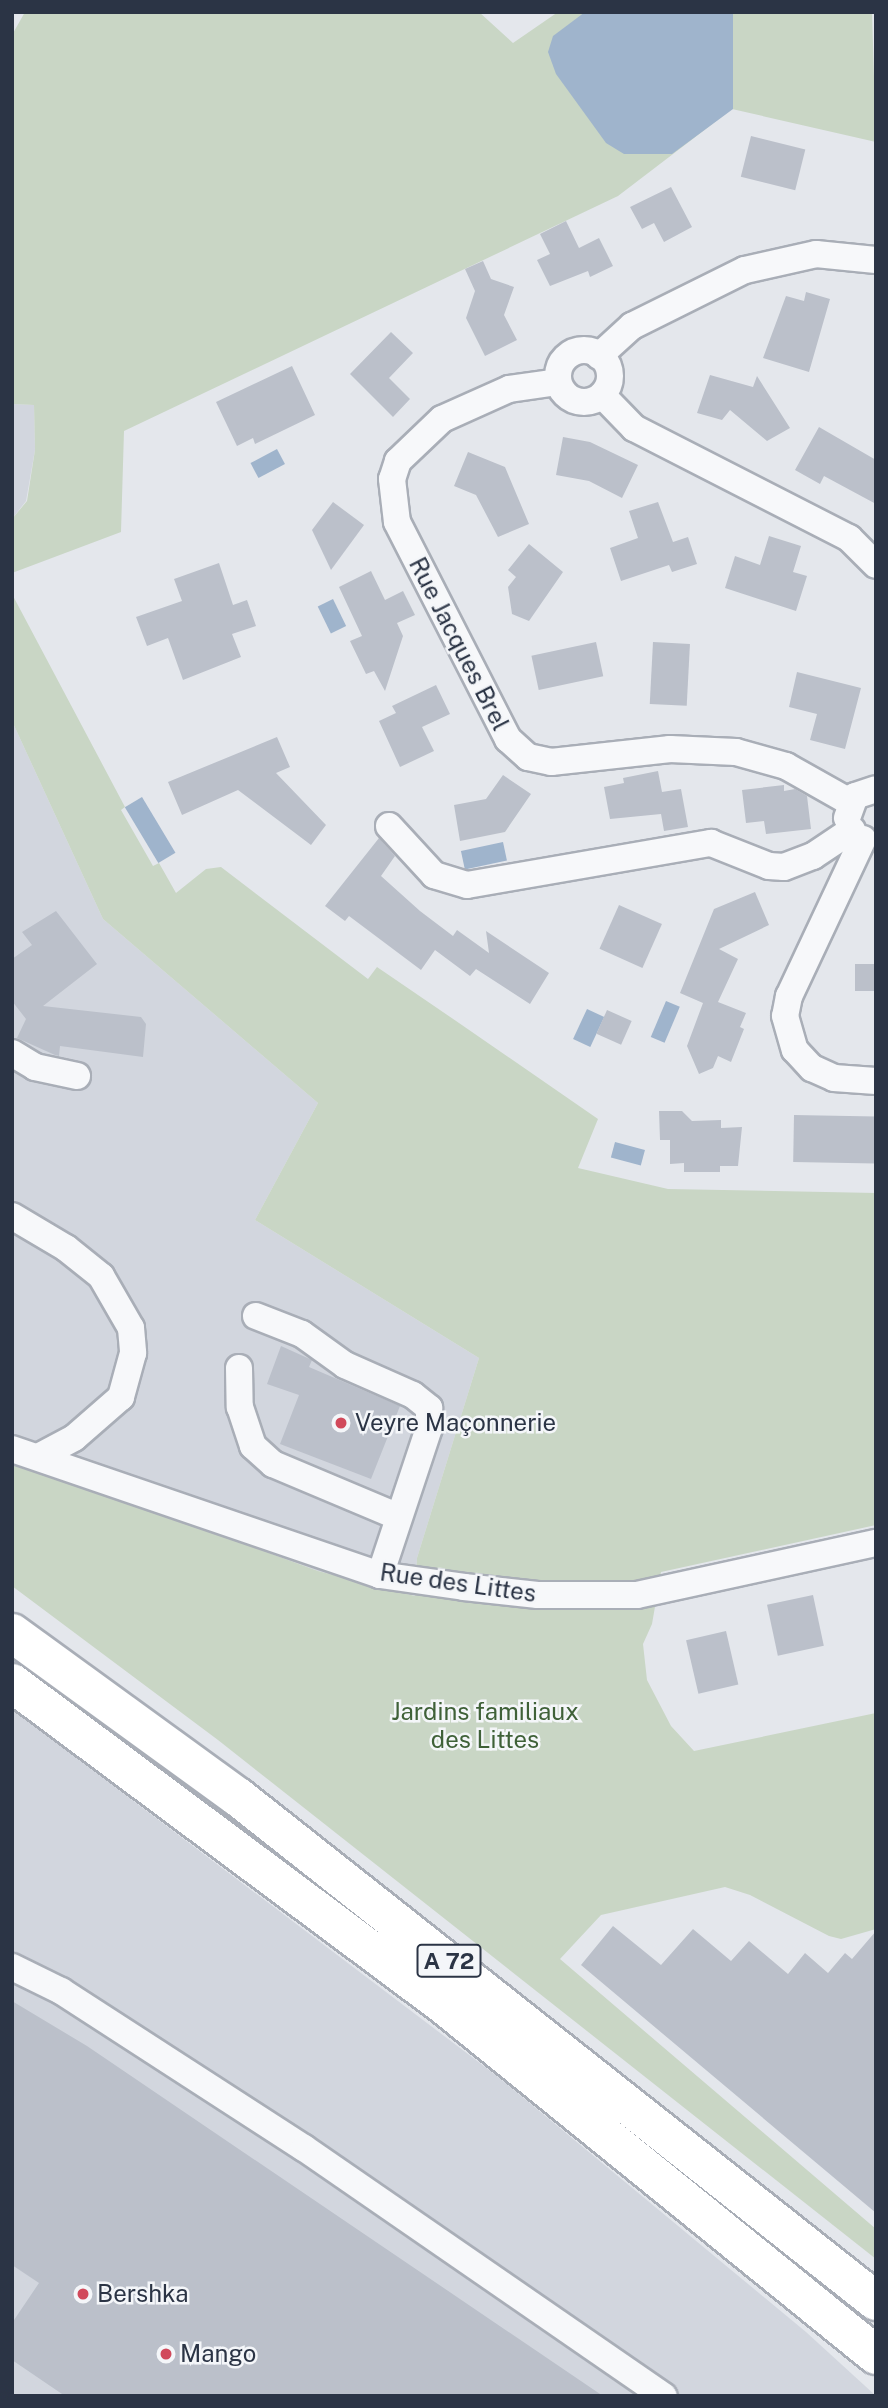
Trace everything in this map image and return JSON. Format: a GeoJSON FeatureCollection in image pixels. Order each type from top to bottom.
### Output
{"type":"FeatureCollection","features":[{"type":"Feature","properties":{"kind":"highway","name":"A 72"},"geometry":{"type":"LineString","coordinates":[[12,1633],[239,1797],[876,2301]]}},
{"type":"Feature","properties":{"kind":"highway","name":"A 72"},"geometry":{"type":"LineString","coordinates":[[12,1683],[444,2004],[876,2355]]}},
{"type":"Feature","properties":{"kind":"street"},"geometry":{"type":"LineString","coordinates":[[599,356],[632,327],[745,270],[816,254],[876,260]]}},
{"type":"Feature","properties":{"kind":"street"},"geometry":{"type":"LineString","coordinates":[[582,351],[599,356],[610,374],[602,395],[580,402],[566,395],[558,382],[566,357],[582,351]]}},
{"type":"Feature","properties":{"kind":"street","name":"Rue Jacques Brel"},"geometry":{"type":"LineString","coordinates":[[558,382],[509,389],[442,419],[398,461],[392,479],[397,523],[509,739],[528,757],[551,762],[670,749],[736,752],[786,766],[850,802]]}},
{"type":"Feature","properties":{"kind":"street"},"geometry":{"type":"LineString","coordinates":[[602,395],[634,428],[849,538],[876,565]]}},
{"type":"Feature","properties":{"kind":"street"},"geometry":{"type":"LineString","coordinates":[[864,836],[847,819],[850,802],[862,791],[876,789]]}},
{"type":"Feature","properties":{"kind":"street"},"geometry":{"type":"LineString","coordinates":[[389,826],[434,875],[467,886],[711,843],[769,866],[783,867],[864,836]]}},
{"type":"Feature","properties":{"kind":"street"},"geometry":{"type":"LineString","coordinates":[[864,836],[789,996],[785,1016],[795,1050],[812,1068],[834,1078],[876,1081]]}},
{"type":"Feature","properties":{"kind":"street"},"geometry":{"type":"LineString","coordinates":[[12,1053],[35,1067],[77,1076]]}},
{"type":"Feature","properties":{"kind":"street"},"geometry":{"type":"LineString","coordinates":[[12,1216],[66,1248],[101,1276],[131,1328],[134,1353],[121,1397],[74,1438],[39,1457]]}},
{"type":"Feature","properties":{"kind":"street"},"geometry":{"type":"LineString","coordinates":[[256,1316],[302,1334],[345,1365],[413,1395],[429,1408],[429,1428],[397,1516],[380,1575]]}},
{"type":"Feature","properties":{"kind":"street"},"geometry":{"type":"LineString","coordinates":[[239,1368],[240,1408],[253,1447],[273,1464],[397,1516]]}},
{"type":"Feature","properties":{"kind":"street","name":"Rue des Littes"},"geometry":{"type":"LineString","coordinates":[[12,1449],[380,1575],[538,1595],[609,1597],[666,1591],[876,1544]]}},
{"type":"Feature","properties":{"kind":"street"},"geometry":{"type":"LineString","coordinates":[[12,1967],[61,1991],[304,2148],[664,2396]]}},
{"type":"Feature","properties":{"kind":"shaded area"},"geometry":{"type":"Polygon","coordinates":[[[12,404],[34,405],[35,450],[26,501],[12,519],[12,404]]]}},
{"type":"Feature","properties":{"kind":"shaded area"},"geometry":{"type":"Polygon","coordinates":[[[12,721],[103,919],[318,1103],[255,1220],[479,1358],[417,1558],[415,1596],[318,1571],[93,1488],[12,1465],[12,721]]]}},
{"type":"Feature","properties":{"kind":"shaded area"},"geometry":{"type":"Polygon","coordinates":[[[12,1709],[497,2076],[806,2332],[876,2396],[12,2396],[12,1709]]]}},
{"type":"Feature","properties":{"kind":"green space"},"geometry":{"type":"Polygon","coordinates":[[[25,12],[479,12],[513,43],[558,12],[872,12],[876,142],[732,109],[618,196],[124,431],[121,532],[12,573],[12,519],[27,501],[35,450],[34,405],[12,404],[12,35],[25,12]]]}},
{"type":"Feature","properties":{"kind":"green space","name":"Jardins familiaux des Littes"},"geometry":{"type":"Polygon","coordinates":[[[12,594],[125,807],[121,810],[153,866],[159,863],[176,893],[206,869],[221,867],[368,979],[377,967],[459,1023],[598,1119],[578,1168],[668,1189],[876,1193],[876,1525],[661,1572],[652,1624],[643,1644],[647,1680],[671,1726],[694,1751],[876,1713],[876,1929],[841,1939],[829,1936],[750,1895],[725,1887],[601,1915],[560,1959],[876,2229],[876,2259],[218,1740],[12,1586],[12,1465],[93,1488],[318,1571],[415,1596],[417,1558],[479,1358],[255,1220],[318,1103],[103,919],[12,721],[12,594]]]}},
{"type":"Feature","properties":{"kind":"water"},"geometry":{"type":"Polygon","coordinates":[[[585,12],[733,12],[733,109],[672,154],[624,154],[606,143],[556,74],[548,52],[553,36],[585,12]]]}},
{"type":"Feature","properties":{"kind":"water"},"geometry":{"type":"Polygon","coordinates":[[[277,449],[285,464],[258,478],[251,463],[277,449]]]}},
{"type":"Feature","properties":{"kind":"water"},"geometry":{"type":"Polygon","coordinates":[[[333,599],[346,626],[331,633],[318,606],[333,599]]]}},
{"type":"Feature","properties":{"kind":"water"},"geometry":{"type":"Polygon","coordinates":[[[142,797],[175,853],[158,863],[125,807],[142,797]]]}},
{"type":"Feature","properties":{"kind":"water"},"geometry":{"type":"Polygon","coordinates":[[[503,842],[507,861],[465,870],[461,851],[503,842]]]}},
{"type":"Feature","properties":{"kind":"water"},"geometry":{"type":"Polygon","coordinates":[[[666,1001],[680,1007],[665,1043],[651,1037],[666,1001]]]}},
{"type":"Feature","properties":{"kind":"water"},"geometry":{"type":"Polygon","coordinates":[[[587,1009],[604,1017],[590,1047],[573,1039],[587,1009]]]}},
{"type":"Feature","properties":{"kind":"water"},"geometry":{"type":"Polygon","coordinates":[[[615,1142],[645,1150],[641,1165],[611,1157],[615,1142]]]}},
{"type":"Feature","properties":{"kind":"building"},"geometry":{"type":"Polygon","coordinates":[[[751,136],[805,150],[795,190],[741,177],[751,136]]]}},
{"type":"Feature","properties":{"kind":"building"},"geometry":{"type":"Polygon","coordinates":[[[671,187],[692,227],[664,242],[654,223],[642,229],[630,207],[671,187]]]}},
{"type":"Feature","properties":{"kind":"building"},"geometry":{"type":"Polygon","coordinates":[[[566,221],[579,248],[599,238],[613,266],[590,277],[588,271],[550,286],[537,260],[550,254],[540,234],[566,221]]]}},
{"type":"Feature","properties":{"kind":"building"},"geometry":{"type":"Polygon","coordinates":[[[483,261],[491,279],[514,287],[504,315],[517,340],[485,356],[466,318],[475,291],[465,269],[483,261]]]}},
{"type":"Feature","properties":{"kind":"building"},"geometry":{"type":"Polygon","coordinates":[[[806,292],[830,299],[809,372],[763,358],[786,296],[804,301],[806,292]]]}},
{"type":"Feature","properties":{"kind":"building"},"geometry":{"type":"Polygon","coordinates":[[[391,332],[413,353],[389,378],[410,399],[393,417],[350,374],[391,332]]]}},
{"type":"Feature","properties":{"kind":"building"},"geometry":{"type":"Polygon","coordinates":[[[292,366],[315,415],[255,444],[253,438],[237,446],[216,402],[292,366]]]}},
{"type":"Feature","properties":{"kind":"building"},"geometry":{"type":"Polygon","coordinates":[[[710,375],[753,387],[757,376],[790,428],[767,441],[730,410],[722,420],[697,413],[710,375]]]}},
{"type":"Feature","properties":{"kind":"building"},"geometry":{"type":"Polygon","coordinates":[[[819,427],[876,460],[876,504],[824,476],[820,484],[795,470],[819,427]]]}},
{"type":"Feature","properties":{"kind":"building"},"geometry":{"type":"Polygon","coordinates":[[[563,437],[590,442],[638,465],[622,498],[589,481],[556,475],[563,437]]]}},
{"type":"Feature","properties":{"kind":"building"},"geometry":{"type":"Polygon","coordinates":[[[468,452],[505,467],[529,524],[498,537],[476,495],[454,486],[468,452]]]}},
{"type":"Feature","properties":{"kind":"building"},"geometry":{"type":"Polygon","coordinates":[[[333,502],[364,525],[331,570],[312,530],[333,502]]]}},
{"type":"Feature","properties":{"kind":"building"},"geometry":{"type":"Polygon","coordinates":[[[658,502],[673,542],[688,537],[697,564],[672,572],[669,565],[621,581],[610,548],[638,538],[629,511],[658,502]]]}},
{"type":"Feature","properties":{"kind":"building"},"geometry":{"type":"Polygon","coordinates":[[[769,536],[801,546],[793,572],[807,576],[796,611],[725,588],[735,556],[760,565],[769,536]]]}},
{"type":"Feature","properties":{"kind":"building"},"geometry":{"type":"Polygon","coordinates":[[[529,544],[563,572],[529,621],[512,614],[508,587],[516,577],[508,570],[529,544]]]}},
{"type":"Feature","properties":{"kind":"building"},"geometry":{"type":"Polygon","coordinates":[[[219,563],[233,605],[247,600],[256,626],[232,634],[241,657],[183,680],[168,638],[147,646],[136,617],[182,601],[174,579],[219,563]]]}},
{"type":"Feature","properties":{"kind":"building"},"geometry":{"type":"Polygon","coordinates":[[[371,571],[385,600],[403,591],[415,615],[397,623],[403,636],[385,691],[374,671],[366,674],[350,641],[362,636],[339,587],[371,571]]]}},
{"type":"Feature","properties":{"kind":"building"},"geometry":{"type":"Polygon","coordinates":[[[596,642],[603,676],[539,690],[531,656],[596,642]]]}},
{"type":"Feature","properties":{"kind":"building"},"geometry":{"type":"Polygon","coordinates":[[[653,642],[690,644],[687,706],[650,704],[653,642]]]}},
{"type":"Feature","properties":{"kind":"building"},"geometry":{"type":"Polygon","coordinates":[[[797,672],[861,688],[845,749],[810,740],[817,714],[789,707],[797,672]]]}},
{"type":"Feature","properties":{"kind":"building"},"geometry":{"type":"Polygon","coordinates":[[[436,685],[450,714],[422,727],[434,751],[400,767],[379,721],[396,713],[392,706],[436,685]]]}},
{"type":"Feature","properties":{"kind":"building"},"geometry":{"type":"Polygon","coordinates":[[[277,737],[290,767],[276,773],[326,825],[311,845],[238,790],[182,815],[168,782],[277,737]]]}},
{"type":"Feature","properties":{"kind":"building"},"geometry":{"type":"Polygon","coordinates":[[[658,771],[662,792],[681,789],[688,827],[664,831],[661,814],[610,819],[604,787],[624,783],[623,778],[658,771]]]}},
{"type":"Feature","properties":{"kind":"building"},"geometry":{"type":"Polygon","coordinates":[[[503,775],[531,794],[505,832],[460,841],[454,805],[486,799],[503,775]]]}},
{"type":"Feature","properties":{"kind":"building"},"geometry":{"type":"Polygon","coordinates":[[[784,785],[784,791],[795,789],[807,796],[811,829],[766,834],[764,821],[746,823],[742,790],[784,785]]]}},
{"type":"Feature","properties":{"kind":"building"},"geometry":{"type":"Polygon","coordinates":[[[379,838],[395,856],[381,876],[420,911],[453,936],[457,930],[489,953],[486,931],[549,973],[530,1004],[476,969],[470,976],[435,950],[421,970],[349,916],[345,921],[325,906],[379,838]]]}},
{"type":"Feature","properties":{"kind":"building"},"geometry":{"type":"Polygon","coordinates":[[[755,892],[769,925],[719,949],[738,959],[718,1002],[746,1013],[740,1027],[744,1029],[731,1062],[718,1056],[713,1068],[699,1074],[687,1046],[703,1003],[680,993],[714,909],[755,892]]]}},
{"type":"Feature","properties":{"kind":"building"},"geometry":{"type":"Polygon","coordinates":[[[619,905],[662,924],[642,968],[599,949],[619,905]]]}},
{"type":"Feature","properties":{"kind":"building"},"geometry":{"type":"Polygon","coordinates":[[[56,911],[97,964],[43,1006],[141,1017],[146,1024],[143,1057],[60,1046],[59,1056],[17,1038],[26,1019],[12,1001],[12,959],[32,945],[22,932],[56,911]]]}},
{"type":"Feature","properties":{"kind":"building"},"geometry":{"type":"Polygon","coordinates":[[[855,964],[876,964],[876,991],[855,991],[855,964]]]}},
{"type":"Feature","properties":{"kind":"building"},"geometry":{"type":"Polygon","coordinates":[[[607,1010],[632,1021],[621,1045],[596,1034],[607,1010]]]}},
{"type":"Feature","properties":{"kind":"building"},"geometry":{"type":"Polygon","coordinates":[[[659,1111],[682,1111],[692,1121],[721,1120],[721,1128],[742,1127],[738,1166],[720,1166],[720,1172],[684,1172],[684,1163],[670,1164],[670,1140],[660,1140],[659,1111]]]}},
{"type":"Feature","properties":{"kind":"building"},"geometry":{"type":"Polygon","coordinates":[[[794,1115],[876,1116],[875,1163],[793,1162],[794,1115]]]}},
{"type":"Feature","properties":{"kind":"building","name":"Veyre Maçonnerie"},"geometry":{"type":"Polygon","coordinates":[[[281,1346],[312,1360],[309,1367],[400,1406],[371,1479],[280,1444],[299,1395],[267,1384],[281,1346]]]}},
{"type":"Feature","properties":{"kind":"building"},"geometry":{"type":"Polygon","coordinates":[[[813,1595],[824,1646],[778,1656],[767,1605],[813,1595]]]}},
{"type":"Feature","properties":{"kind":"building"},"geometry":{"type":"Polygon","coordinates":[[[726,1631],[738,1685],[698,1694],[686,1640],[726,1631]]]}},
{"type":"Feature","properties":{"kind":"building"},"geometry":{"type":"Polygon","coordinates":[[[613,1926],[661,1965],[693,1929],[731,1961],[749,1941],[788,1974],[805,1953],[828,1973],[845,1953],[852,1959],[876,1931],[876,2213],[581,1965],[613,1926]]]}},
{"type":"Feature","properties":{"kind":"building"},"geometry":{"type":"Polygon","coordinates":[[[12,2001],[87,2046],[603,2396],[65,2396],[12,2360],[12,2323],[39,2283],[12,2265],[12,2001]]]}},
{"type":"Feature","properties":{"kind":"place","name":"Veyre Maçonnerie"},"geometry":{"type":"Point","coordinates":[341,1423]}},
{"type":"Feature","properties":{"kind":"place","name":"Bershka"},"geometry":{"type":"Point","coordinates":[83,2294]}},
{"type":"Feature","properties":{"kind":"place","name":"Mango"},"geometry":{"type":"Point","coordinates":[166,2354]}}]}
